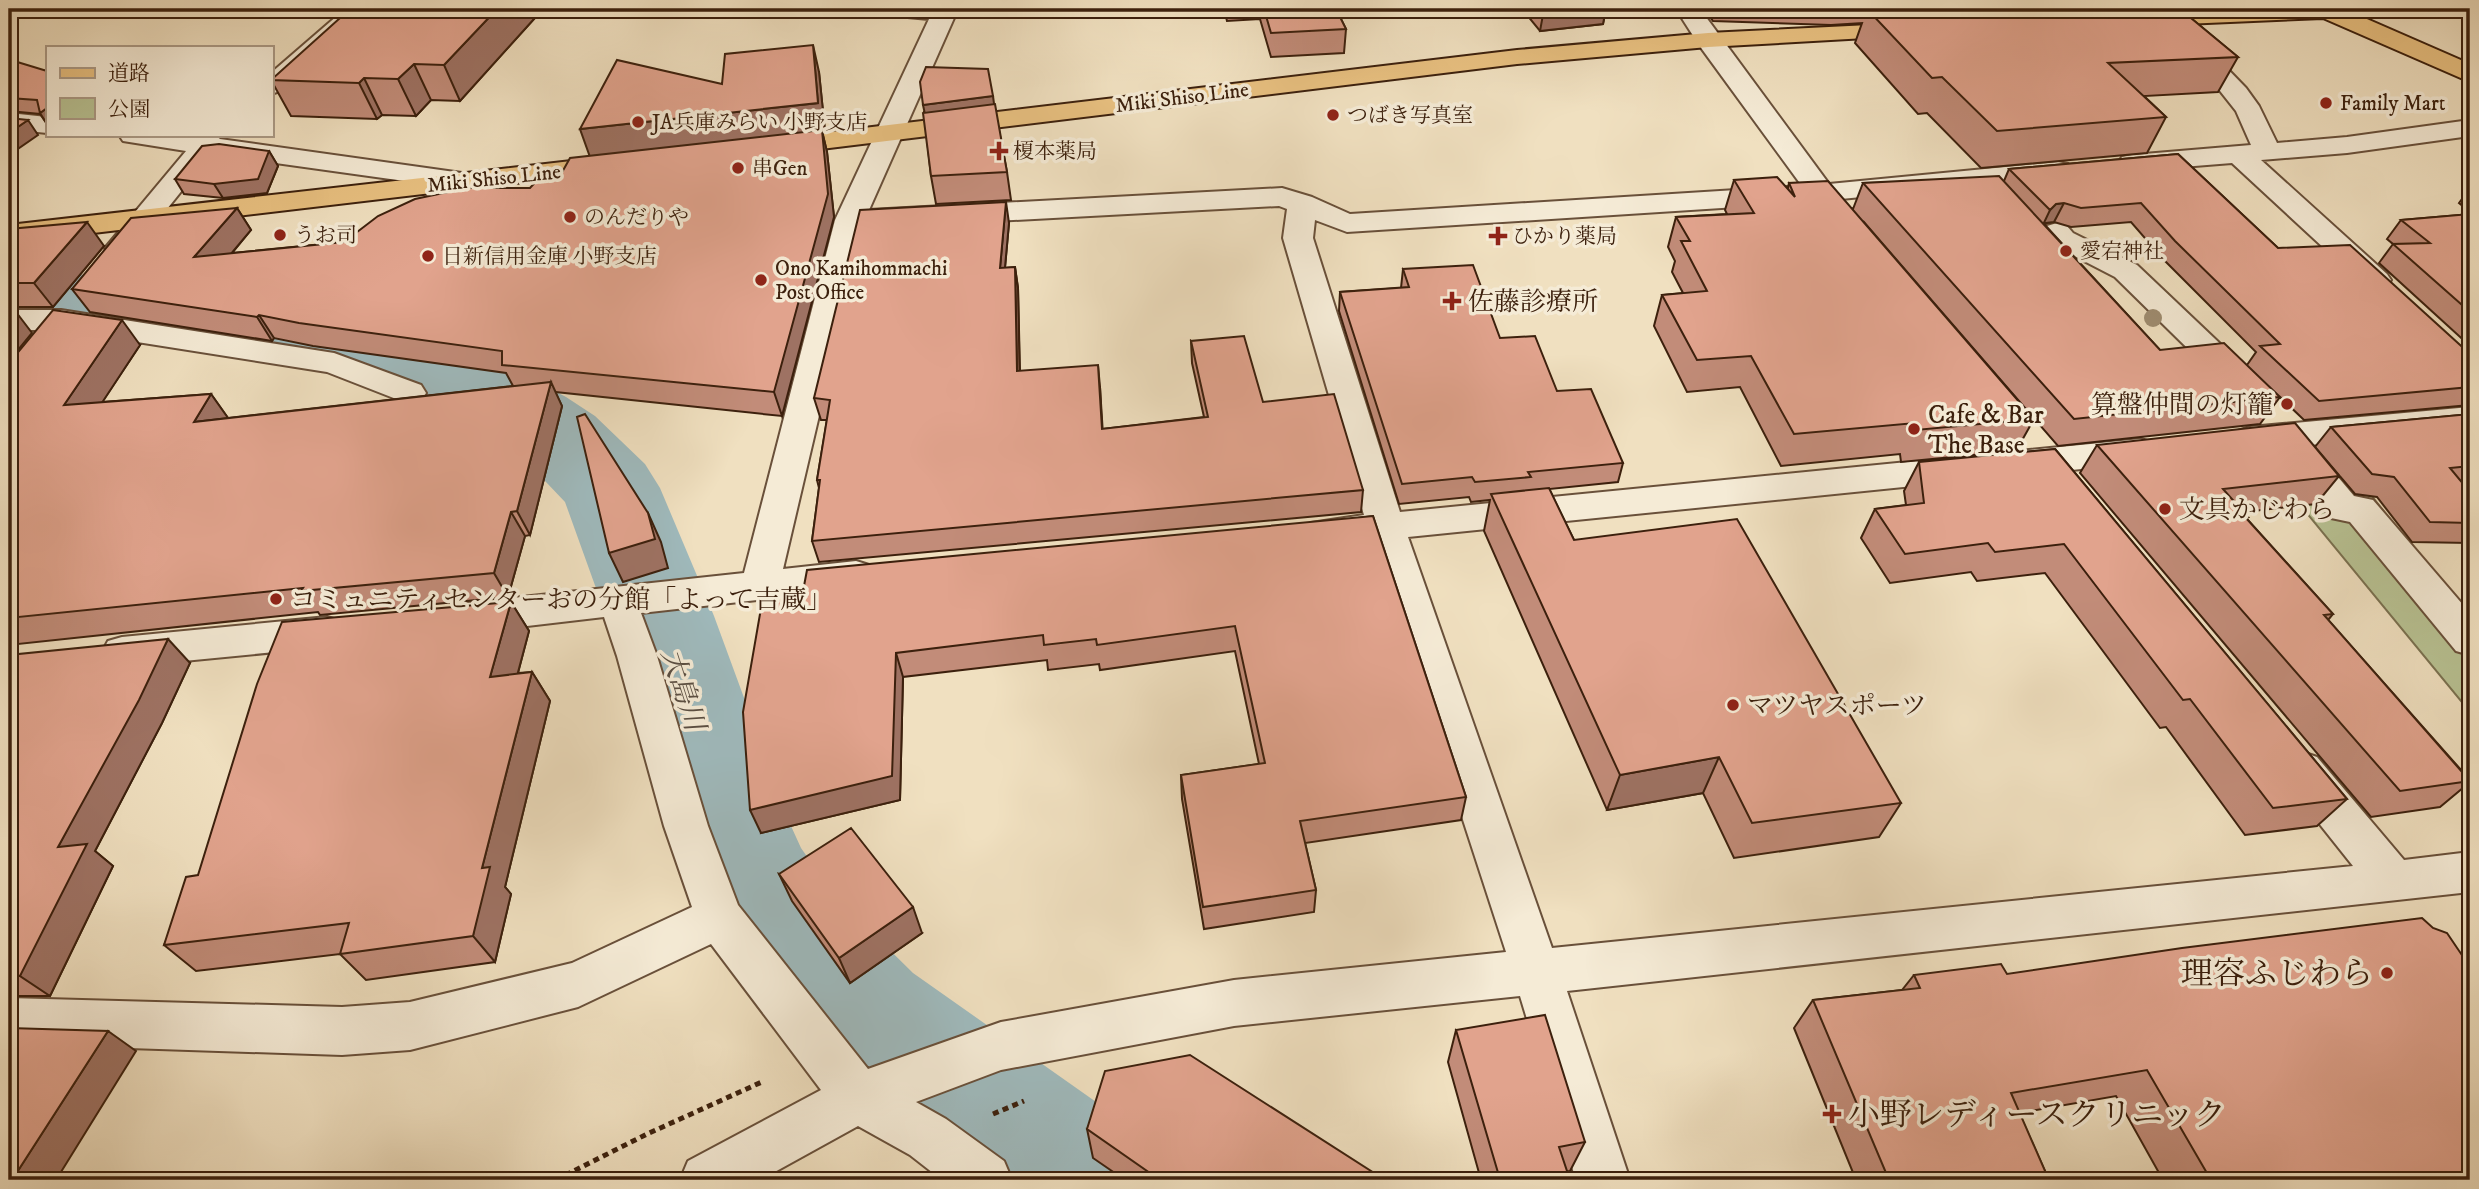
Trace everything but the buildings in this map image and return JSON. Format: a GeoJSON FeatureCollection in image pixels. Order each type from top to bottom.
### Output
{"type":"FeatureCollection","features":[{"type":"Feature","properties":{"kind":"main road"},"geometry":{"type":"LineString","coordinates":[[2114,20],[2148,13],[2359,9]]}},
{"type":"Feature","properties":{"kind":"main road"},"geometry":{"type":"LineString","coordinates":[[2323,10],[2447,61],[2470,74]]}},
{"type":"Feature","properties":{"kind":"main road","name":"Miki Shiso Line"},"geometry":{"type":"LineString","coordinates":[[752,149],[1517,57],[1708,40],[1939,29]]}},
{"type":"Feature","properties":{"kind":"main road","name":"Miki Shiso Line"},"geometry":{"type":"LineString","coordinates":[[9,234],[146,216],[642,161]]}},
{"type":"Feature","properties":{"kind":"street"},"geometry":{"type":"LineString","coordinates":[[273,84],[359,9]]}},
{"type":"Feature","properties":{"kind":"street"},"geometry":{"type":"LineString","coordinates":[[760,584],[850,220],[945,11],[883,9]]}},
{"type":"Feature","properties":{"kind":"street"},"geometry":{"type":"LineString","coordinates":[[1688,9],[1820,193],[1855,234]]}},
{"type":"Feature","properties":{"kind":"street"},"geometry":{"type":"LineString","coordinates":[[2148,13],[2236,88],[2264,139],[2253,154]]}},
{"type":"Feature","properties":{"kind":"street"},"geometry":{"type":"LineString","coordinates":[[9,121],[46,125]]}},
{"type":"Feature","properties":{"kind":"street"},"geometry":{"type":"LineString","coordinates":[[850,220],[1282,197],[1347,223],[1820,193],[2253,154],[2470,128]]}},
{"type":"Feature","properties":{"kind":"street"},"geometry":{"type":"LineString","coordinates":[[152,136],[211,139],[462,181]]}},
{"type":"Feature","properties":{"kind":"street"},"geometry":{"type":"LineString","coordinates":[[103,268],[211,139]]}},
{"type":"Feature","properties":{"kind":"street"},"geometry":{"type":"LineString","coordinates":[[2253,154],[2400,302]]}},
{"type":"Feature","properties":{"kind":"street"},"geometry":{"type":"LineString","coordinates":[[1302,203],[1298,238],[1386,526],[1537,971],[1603,1180]]}},
{"type":"Feature","properties":{"kind":"street"},"geometry":{"type":"LineString","coordinates":[[2057,232],[2063,239],[2126,271],[2288,435],[2344,509],[2360,509],[2470,640]]}},
{"type":"Feature","properties":{"kind":"street"},"geometry":{"type":"LineString","coordinates":[[39,348],[70,310]]}},
{"type":"Feature","properties":{"kind":"street"},"geometry":{"type":"LineString","coordinates":[[9,320],[70,310],[334,363],[409,393]]}},
{"type":"Feature","properties":{"kind":"street"},"geometry":{"type":"LineString","coordinates":[[2220,442],[2470,418]]}},
{"type":"Feature","properties":{"kind":"street"},"geometry":{"type":"LineString","coordinates":[[2022,431],[2075,495]]}},
{"type":"Feature","properties":{"kind":"street"},"geometry":{"type":"LineString","coordinates":[[1289,535],[2048,462],[2166,448]]}},
{"type":"Feature","properties":{"kind":"street"},"geometry":{"type":"LineString","coordinates":[[438,621],[618,603],[760,584],[885,573]]}},
{"type":"Feature","properties":{"kind":"street"},"geometry":{"type":"LineString","coordinates":[[618,603],[637,656],[686,826],[719,918],[858,1098],[928,1137],[985,1180]]}},
{"type":"Feature","properties":{"kind":"street"},"geometry":{"type":"LineString","coordinates":[[92,655],[355,629]]}},
{"type":"Feature","properties":{"kind":"street"},"geometry":{"type":"LineString","coordinates":[[2278,742],[2394,882]]}},
{"type":"Feature","properties":{"kind":"street"},"geometry":{"type":"LineString","coordinates":[[707,1180],[858,1098],[1001,1046],[1234,1003],[2470,872]]}},
{"type":"Feature","properties":{"kind":"street"},"geometry":{"type":"LineString","coordinates":[[9,1021],[342,1031],[410,1026],[578,984],[719,918]]}},
{"type":"Feature","properties":{"kind":"path"},"geometry":{"type":"LineString","coordinates":[[556,1180],[766,1079]]}},
{"type":"Feature","properties":{"kind":"path"},"geometry":{"type":"LineString","coordinates":[[928,1137],[966,1126],[1031,1099]]}},
{"type":"Feature","properties":{"kind":"green space"},"geometry":{"type":"Polygon","coordinates":[[[2332,445],[2470,622],[2470,712],[2255,450],[2332,445]]]}},
{"type":"Feature","properties":{"kind":"waterway","name":"大島川"},"geometry":{"type":"LineString","coordinates":[[9,300],[53,299],[157,305],[342,340],[470,385],[533,419],[561,439],[610,488],[660,616],[729,826],[755,887],[788,937],[865,1019],[1081,1180]]}},
{"type":"Feature","properties":{"kind":"place","name":"Family Mart"},"geometry":{"type":"Point","coordinates":[2326,103]}},
{"type":"Feature","properties":{"kind":"place","name":"つばき写真室"},"geometry":{"type":"Point","coordinates":[1333,115]}},
{"type":"Feature","properties":{"kind":"place","name":"JA兵庫みらい 小野支店"},"geometry":{"type":"Point","coordinates":[638,122]}},
{"type":"Feature","properties":{"kind":"place","name":"榎本薬局"},"geometry":{"type":"Point","coordinates":[999,151]}},
{"type":"Feature","properties":{"kind":"place","name":"串Gen"},"geometry":{"type":"Point","coordinates":[738,168]}},
{"type":"Feature","properties":{"kind":"place","name":"のんだりや"},"geometry":{"type":"Point","coordinates":[570,217]}},
{"type":"Feature","properties":{"kind":"place","name":"うお司"},"geometry":{"type":"Point","coordinates":[280,235]}},
{"type":"Feature","properties":{"kind":"place","name":"ひかり薬局"},"geometry":{"type":"Point","coordinates":[1498,236]}},
{"type":"Feature","properties":{"kind":"place","name":"愛宕神社"},"geometry":{"type":"Point","coordinates":[2066,251]}},
{"type":"Feature","properties":{"kind":"place","name":"日新信用金庫 小野支店"},"geometry":{"type":"Point","coordinates":[428,256]}},
{"type":"Feature","properties":{"kind":"place","name":"Ono Kamihommachi Post Office"},"geometry":{"type":"Point","coordinates":[761,280]}},
{"type":"Feature","properties":{"kind":"place","name":"佐藤診療所"},"geometry":{"type":"Point","coordinates":[1452,301]}},
{"type":"Feature","properties":{"kind":"place","name":"算盤仲間の灯籠"},"geometry":{"type":"Point","coordinates":[2287,404]}},
{"type":"Feature","properties":{"kind":"place","name":"Cafe & Bar The Base"},"geometry":{"type":"Point","coordinates":[1914,429]}},
{"type":"Feature","properties":{"kind":"place","name":"文具かじわら"},"geometry":{"type":"Point","coordinates":[2165,509]}},
{"type":"Feature","properties":{"kind":"place","name":"コミュニティセンターおの分館「よって吉蔵」"},"geometry":{"type":"Point","coordinates":[276,599]}},
{"type":"Feature","properties":{"kind":"place","name":"マツヤスポーツ"},"geometry":{"type":"Point","coordinates":[1733,705]}},
{"type":"Feature","properties":{"kind":"place","name":"理容ふじわら"},"geometry":{"type":"Point","coordinates":[2387,973]}},
{"type":"Feature","properties":{"kind":"place","name":"小野レディースクリニック"},"geometry":{"type":"Point","coordinates":[1832,1114]}}]}
